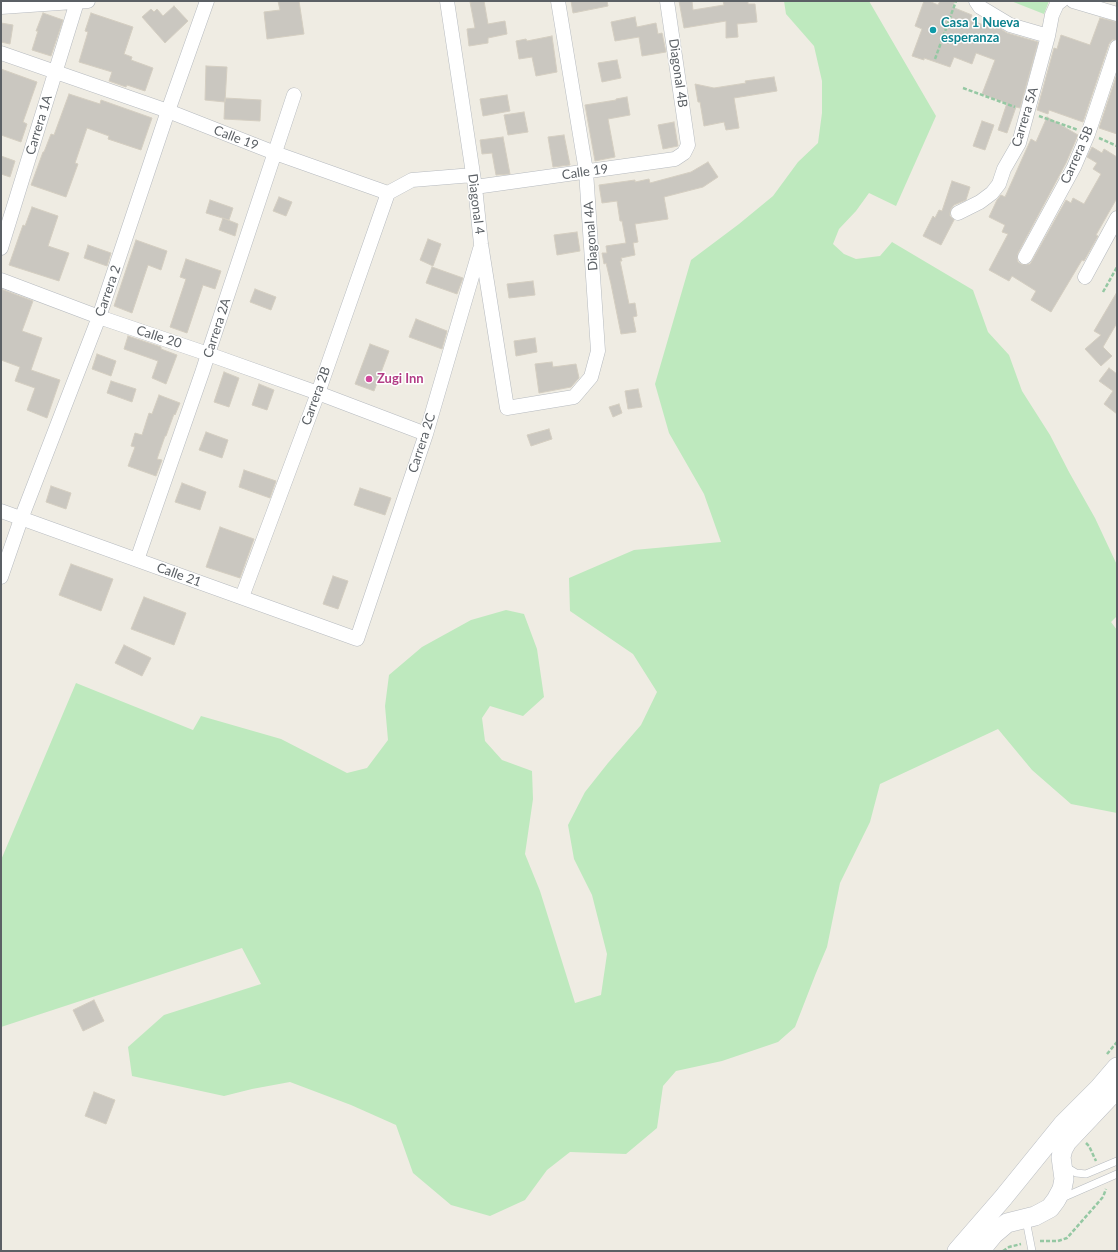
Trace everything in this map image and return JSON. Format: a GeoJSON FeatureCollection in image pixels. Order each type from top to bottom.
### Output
{"type":"FeatureCollection","features":[{"type":"Feature","properties":{"kind":"main road"},"geometry":{"type":"LineString","coordinates":[[957,1251],[1046,1143],[1117,1067]]}},
{"type":"Feature","properties":{"kind":"main road"},"geometry":{"type":"LineString","coordinates":[[980,1251],[997,1231],[1007,1223],[1035,1216],[1050,1208],[1062,1189],[1064,1179],[1062,1161],[1067,1142],[1117,1089]]}},
{"type":"Feature","properties":{"kind":"main road"},"geometry":{"type":"LineString","coordinates":[[1046,1143],[1062,1161]]}},
{"type":"Feature","properties":{"kind":"main road"},"geometry":{"type":"LineString","coordinates":[[992,1210],[1007,1223]]}},
{"type":"Feature","properties":{"kind":"street","name":"Carrera 2"},"geometry":{"type":"LineString","coordinates":[[1,577],[21,518],[99,317],[207,1]]}},
{"type":"Feature","properties":{"kind":"street","name":"Diagonal 4"},"geometry":{"type":"LineString","coordinates":[[447,1],[474,181],[481,244],[506,408]]}},
{"type":"Feature","properties":{"kind":"street","name":"Diagonal 4A"},"geometry":{"type":"LineString","coordinates":[[506,408],[574,397],[591,377],[598,351],[586,171],[558,1]]}},
{"type":"Feature","properties":{"kind":"street","name":"Diagonal 4B"},"geometry":{"type":"LineString","coordinates":[[667,1],[688,145]]}},
{"type":"Feature","properties":{"kind":"street"},"geometry":{"type":"LineString","coordinates":[[976,1],[980,7],[1010,25],[1048,36]]}},
{"type":"Feature","properties":{"kind":"street","name":"Carrera 5A"},"geometry":{"type":"LineString","coordinates":[[958,213],[980,202],[992,193],[999,184],[1004,169],[1019,144],[1052,16],[1057,4],[1061,1]]}},
{"type":"Feature","properties":{"kind":"street"},"geometry":{"type":"LineString","coordinates":[[1073,1],[1117,14]]}},
{"type":"Feature","properties":{"kind":"street"},"geometry":{"type":"LineString","coordinates":[[1,7],[83,2]]}},
{"type":"Feature","properties":{"kind":"street","name":"Carrera 1A"},"geometry":{"type":"LineString","coordinates":[[1,248],[55,72],[83,2]]}},
{"type":"Feature","properties":{"kind":"street","name":"Carrera 5B"},"geometry":{"type":"LineString","coordinates":[[1025,257],[1074,167],[1088,134],[1117,47]]}},
{"type":"Feature","properties":{"kind":"street","name":"Calle 19"},"geometry":{"type":"LineString","coordinates":[[1,54],[168,112],[275,153],[388,193],[412,180],[474,181],[586,171],[675,160],[684,153],[688,145]]}},
{"type":"Feature","properties":{"kind":"street","name":"Carrera 2A"},"geometry":{"type":"LineString","coordinates":[[137,560],[203,370],[294,95]]}},
{"type":"Feature","properties":{"kind":"street","name":"Carrera 2B"},"geometry":{"type":"LineString","coordinates":[[242,597],[318,393],[388,193]]}},
{"type":"Feature","properties":{"kind":"street"},"geometry":{"type":"LineString","coordinates":[[1085,277],[1117,218]]}},
{"type":"Feature","properties":{"kind":"street","name":"Carrera 2C"},"geometry":{"type":"LineString","coordinates":[[357,639],[426,434],[481,244]]}},
{"type":"Feature","properties":{"kind":"street","name":"Calle 20"},"geometry":{"type":"LineString","coordinates":[[1,280],[99,317],[318,393],[426,434]]}},
{"type":"Feature","properties":{"kind":"street","name":"Calle 21"},"geometry":{"type":"LineString","coordinates":[[1,511],[357,639]]}},
{"type":"Feature","properties":{"kind":"lane"},"geometry":{"type":"LineString","coordinates":[[1062,1161],[1076,1173],[1086,1174],[1117,1161]]}},
{"type":"Feature","properties":{"kind":"lane"},"geometry":{"type":"LineString","coordinates":[[1056,1200],[1117,1174]]}},
{"type":"Feature","properties":{"kind":"lane"},"geometry":{"type":"LineString","coordinates":[[1026,1218],[1032,1251]]}},
{"type":"Feature","properties":{"kind":"path"},"geometry":{"type":"LineString","coordinates":[[935,59],[956,1]]}},
{"type":"Feature","properties":{"kind":"path"},"geometry":{"type":"LineString","coordinates":[[1103,292],[1117,267]]}},
{"type":"Feature","properties":{"kind":"green space"},"geometry":{"type":"Polygon","coordinates":[[[784,1],[869,1],[936,116],[896,206],[869,193],[856,211],[839,229],[833,244],[844,254],[856,259],[880,256],[892,242],[973,290],[988,332],[1009,355],[1022,391],[1050,435],[1095,518],[1117,565],[1117,616],[1111,622],[1117,630],[1117,813],[1071,804],[1032,770],[998,729],[880,784],[870,822],[840,883],[827,947],[795,1027],[778,1042],[722,1061],[676,1071],[663,1086],[657,1128],[626,1154],[570,1152],[547,1170],[525,1200],[490,1216],[451,1205],[413,1173],[396,1125],[351,1105],[290,1082],[224,1096],[132,1076],[128,1047],[164,1015],[261,984],[242,948],[1,1027],[1,860],[76,683],[193,730],[201,716],[281,739],[347,773],[367,768],[388,740],[385,706],[389,675],[422,647],[471,620],[506,610],[524,614],[537,649],[544,697],[523,716],[490,706],[482,718],[485,741],[502,760],[532,771],[533,799],[525,854],[540,891],[575,1003],[601,995],[607,954],[592,895],[574,859],[568,825],[585,792],[641,725],[657,692],[633,654],[570,611],[569,578],[634,550],[721,542],[704,494],[669,433],[655,384],[691,260],[773,196],[798,162],[818,143],[822,113],[822,81],[814,46],[786,14],[784,1]]]}},
{"type":"Feature","properties":{"kind":"green space"},"geometry":{"type":"Polygon","coordinates":[[[1011,1],[1049,1],[1044,14],[1011,1]]]}},
{"type":"Feature","properties":{"kind":"building"},"geometry":{"type":"Polygon","coordinates":[[[278,1],[299,1],[304,34],[267,39],[264,12],[280,10],[278,1]]]}},
{"type":"Feature","properties":{"kind":"building"},"geometry":{"type":"Polygon","coordinates":[[[484,1],[488,24],[505,21],[507,34],[488,38],[488,43],[469,46],[467,29],[475,28],[470,2],[484,1]]]}},
{"type":"Feature","properties":{"kind":"building"},"geometry":{"type":"Polygon","coordinates":[[[571,1],[607,1],[608,6],[573,13],[571,1]]]}},
{"type":"Feature","properties":{"kind":"building"},"geometry":{"type":"Polygon","coordinates":[[[679,1],[692,1],[693,10],[724,5],[723,1],[748,1],[748,4],[755,4],[757,22],[737,24],[738,37],[726,38],[726,21],[684,28],[679,1]]]}},
{"type":"Feature","properties":{"kind":"building"},"geometry":{"type":"Polygon","coordinates":[[[924,1],[929,1],[938,5],[940,1],[955,1],[952,7],[972,15],[970,20],[995,29],[996,26],[1007,33],[1038,42],[1020,108],[1016,107],[1007,133],[998,130],[1007,103],[982,94],[995,60],[976,53],[972,64],[954,57],[950,67],[924,58],[924,60],[912,56],[922,29],[915,26],[924,1]]]}},
{"type":"Feature","properties":{"kind":"building"},"geometry":{"type":"Polygon","coordinates":[[[174,6],[188,21],[165,43],[142,17],[151,9],[154,12],[157,9],[163,16],[174,6]]]}},
{"type":"Feature","properties":{"kind":"building"},"geometry":{"type":"Polygon","coordinates":[[[43,13],[63,20],[51,56],[32,50],[38,31],[36,31],[43,13]]]}},
{"type":"Feature","properties":{"kind":"building"},"geometry":{"type":"Polygon","coordinates":[[[91,13],[133,27],[124,54],[132,57],[131,60],[153,68],[145,91],[127,85],[126,87],[109,81],[112,72],[79,62],[88,32],[85,31],[91,13]]]}},
{"type":"Feature","properties":{"kind":"building"},"geometry":{"type":"Polygon","coordinates":[[[635,17],[637,27],[656,23],[658,34],[662,33],[666,52],[642,56],[639,37],[615,41],[611,22],[635,17]]]}},
{"type":"Feature","properties":{"kind":"building"},"geometry":{"type":"Polygon","coordinates":[[[1100,18],[1117,22],[1117,39],[1112,40],[1109,44],[1083,122],[1049,110],[1048,114],[1037,110],[1054,48],[1057,49],[1061,35],[1090,45],[1100,18]]]}},
{"type":"Feature","properties":{"kind":"building"},"geometry":{"type":"Polygon","coordinates":[[[1,23],[13,25],[10,44],[1,42],[1,23]]]}},
{"type":"Feature","properties":{"kind":"building"},"geometry":{"type":"Polygon","coordinates":[[[552,36],[557,72],[536,76],[532,57],[519,59],[516,41],[526,39],[527,41],[552,36]]]}},
{"type":"Feature","properties":{"kind":"building"},"geometry":{"type":"Polygon","coordinates":[[[617,60],[621,78],[602,82],[598,63],[617,60]]]}},
{"type":"Feature","properties":{"kind":"building"},"geometry":{"type":"Polygon","coordinates":[[[206,66],[227,67],[225,102],[205,100],[206,66]]]}},
{"type":"Feature","properties":{"kind":"building"},"geometry":{"type":"Polygon","coordinates":[[[1,69],[37,82],[23,122],[27,124],[21,142],[1,135],[1,69]]]}},
{"type":"Feature","properties":{"kind":"building"},"geometry":{"type":"Polygon","coordinates":[[[1117,74],[1117,134],[1099,128],[1117,74]]]}},
{"type":"Feature","properties":{"kind":"building"},"geometry":{"type":"Polygon","coordinates":[[[774,77],[777,91],[734,98],[739,128],[726,130],[724,122],[704,126],[695,84],[714,88],[746,83],[745,81],[774,77]]]}},
{"type":"Feature","properties":{"kind":"building"},"geometry":{"type":"Polygon","coordinates":[[[69,94],[100,104],[101,100],[152,118],[141,150],[108,139],[109,136],[87,128],[75,163],[78,164],[66,197],[31,185],[51,134],[54,135],[69,94]]]}},
{"type":"Feature","properties":{"kind":"building"},"geometry":{"type":"Polygon","coordinates":[[[507,95],[510,111],[483,116],[480,99],[507,95]]]}},
{"type":"Feature","properties":{"kind":"building"},"geometry":{"type":"Polygon","coordinates":[[[627,97],[630,115],[608,119],[615,157],[595,161],[585,105],[627,97]]]}},
{"type":"Feature","properties":{"kind":"building"},"geometry":{"type":"Polygon","coordinates":[[[225,98],[261,100],[260,121],[224,119],[225,98]]]}},
{"type":"Feature","properties":{"kind":"building"},"geometry":{"type":"Polygon","coordinates":[[[524,112],[528,132],[508,135],[504,115],[524,112]]]}},
{"type":"Feature","properties":{"kind":"building"},"geometry":{"type":"Polygon","coordinates":[[[1047,117],[1078,135],[1066,163],[1018,253],[1018,262],[1021,264],[1030,264],[1066,200],[1071,203],[1073,198],[1084,204],[1101,174],[1093,169],[1097,163],[1087,157],[1092,147],[1102,153],[1104,149],[1117,157],[1117,198],[1096,235],[1098,236],[1084,261],[1082,260],[1051,312],[1031,300],[1036,291],[1012,276],[1009,281],[989,270],[1008,234],[1002,232],[1005,225],[989,217],[1001,195],[1005,197],[1031,139],[1036,142],[1047,117]]]}},
{"type":"Feature","properties":{"kind":"building"},"geometry":{"type":"Polygon","coordinates":[[[982,121],[994,125],[985,150],[973,146],[982,121]]]}},
{"type":"Feature","properties":{"kind":"building"},"geometry":{"type":"Polygon","coordinates":[[[674,122],[678,146],[663,149],[658,125],[674,122]]]}},
{"type":"Feature","properties":{"kind":"building"},"geometry":{"type":"Polygon","coordinates":[[[564,135],[570,165],[553,167],[548,137],[564,135]]]}},
{"type":"Feature","properties":{"kind":"building"},"geometry":{"type":"Polygon","coordinates":[[[503,137],[510,174],[496,175],[492,153],[482,154],[480,140],[503,137]]]}},
{"type":"Feature","properties":{"kind":"building"},"geometry":{"type":"Polygon","coordinates":[[[1,156],[15,161],[10,177],[1,174],[1,156]]]}},
{"type":"Feature","properties":{"kind":"building"},"geometry":{"type":"Polygon","coordinates":[[[708,162],[718,177],[703,187],[664,197],[668,219],[635,224],[638,242],[633,243],[635,255],[621,258],[622,261],[620,261],[629,304],[635,303],[637,316],[633,317],[636,332],[621,334],[611,284],[602,253],[607,253],[606,246],[626,243],[622,221],[620,221],[617,201],[602,203],[599,185],[635,180],[635,182],[649,179],[650,183],[691,172],[708,162]]]}},
{"type":"Feature","properties":{"kind":"building"},"geometry":{"type":"Polygon","coordinates":[[[952,181],[970,187],[966,200],[954,205],[951,209],[950,216],[954,220],[941,245],[923,236],[933,216],[935,218],[939,210],[942,211],[952,181]]]}},
{"type":"Feature","properties":{"kind":"building"},"geometry":{"type":"Polygon","coordinates":[[[279,197],[292,202],[286,216],[273,211],[279,197]]]}},
{"type":"Feature","properties":{"kind":"building"},"geometry":{"type":"Polygon","coordinates":[[[210,200],[233,208],[229,220],[206,213],[210,200]]]}},
{"type":"Feature","properties":{"kind":"building"},"geometry":{"type":"Polygon","coordinates":[[[32,207],[58,216],[48,246],[69,253],[59,281],[9,265],[23,225],[25,226],[32,207]]]}},
{"type":"Feature","properties":{"kind":"building"},"geometry":{"type":"Polygon","coordinates":[[[223,218],[238,224],[235,236],[219,230],[223,218]]]}},
{"type":"Feature","properties":{"kind":"building"},"geometry":{"type":"Polygon","coordinates":[[[577,232],[580,251],[557,255],[554,235],[577,232]]]}},
{"type":"Feature","properties":{"kind":"building"},"geometry":{"type":"Polygon","coordinates":[[[428,239],[441,244],[433,266],[420,260],[428,239]]]}},
{"type":"Feature","properties":{"kind":"building"},"geometry":{"type":"Polygon","coordinates":[[[136,240],[167,251],[161,270],[148,265],[132,313],[114,306],[136,240]]]}},
{"type":"Feature","properties":{"kind":"building"},"geometry":{"type":"Polygon","coordinates":[[[88,245],[111,253],[107,266],[84,258],[88,245]]]}},
{"type":"Feature","properties":{"kind":"building"},"geometry":{"type":"Polygon","coordinates":[[[186,259],[221,271],[215,289],[203,285],[187,333],[170,327],[186,279],[180,277],[186,259]]]}},
{"type":"Feature","properties":{"kind":"building"},"geometry":{"type":"Polygon","coordinates":[[[432,267],[463,278],[457,294],[426,283],[432,267]]]}},
{"type":"Feature","properties":{"kind":"building"},"geometry":{"type":"Polygon","coordinates":[[[533,281],[535,295],[509,298],[507,284],[533,281]]]}},
{"type":"Feature","properties":{"kind":"building"},"geometry":{"type":"Polygon","coordinates":[[[1,289],[33,301],[22,331],[42,338],[31,370],[60,380],[47,418],[27,410],[35,388],[15,381],[20,367],[1,360],[1,289]]]}},
{"type":"Feature","properties":{"kind":"building"},"geometry":{"type":"Polygon","coordinates":[[[255,289],[276,297],[271,310],[250,302],[255,289]]]}},
{"type":"Feature","properties":{"kind":"building"},"geometry":{"type":"Polygon","coordinates":[[[1117,292],[1117,323],[1103,347],[1112,356],[1101,366],[1085,349],[1101,335],[1094,331],[1117,292]]]}},
{"type":"Feature","properties":{"kind":"building"},"geometry":{"type":"Polygon","coordinates":[[[416,319],[447,331],[442,349],[409,337],[416,319]]]}},
{"type":"Feature","properties":{"kind":"building"},"geometry":{"type":"Polygon","coordinates":[[[128,336],[161,347],[161,349],[177,355],[166,384],[152,378],[158,361],[124,349],[128,336]]]}},
{"type":"Feature","properties":{"kind":"building"},"geometry":{"type":"Polygon","coordinates":[[[535,338],[537,352],[516,356],[514,341],[535,338]]]}},
{"type":"Feature","properties":{"kind":"building"},"geometry":{"type":"Polygon","coordinates":[[[370,344],[389,351],[374,391],[355,384],[370,344]]]}},
{"type":"Feature","properties":{"kind":"building"},"geometry":{"type":"Polygon","coordinates":[[[97,354],[116,361],[111,376],[92,369],[97,354]]]}},
{"type":"Feature","properties":{"kind":"building"},"geometry":{"type":"Polygon","coordinates":[[[552,362],[553,367],[576,364],[579,378],[571,387],[539,393],[535,364],[552,362]]]}},
{"type":"Feature","properties":{"kind":"building"},"geometry":{"type":"Polygon","coordinates":[[[1109,368],[1117,374],[1117,414],[1104,404],[1113,391],[1099,381],[1109,368]]]}},
{"type":"Feature","properties":{"kind":"building"},"geometry":{"type":"Polygon","coordinates":[[[224,372],[239,378],[229,407],[214,402],[224,372]]]}},
{"type":"Feature","properties":{"kind":"building"},"geometry":{"type":"Polygon","coordinates":[[[111,381],[136,389],[132,402],[107,393],[111,381]]]}},
{"type":"Feature","properties":{"kind":"building"},"geometry":{"type":"Polygon","coordinates":[[[259,384],[274,390],[267,410],[252,405],[259,384]]]}},
{"type":"Feature","properties":{"kind":"building"},"geometry":{"type":"Polygon","coordinates":[[[638,389],[642,407],[628,409],[625,391],[638,389]]]}},
{"type":"Feature","properties":{"kind":"building"},"geometry":{"type":"Polygon","coordinates":[[[159,395],[180,403],[175,415],[174,414],[157,459],[162,460],[156,476],[128,466],[135,447],[131,446],[135,433],[142,435],[149,413],[152,414],[159,395]]]}},
{"type":"Feature","properties":{"kind":"building"},"geometry":{"type":"Polygon","coordinates":[[[619,404],[622,413],[613,417],[609,407],[619,404]]]}},
{"type":"Feature","properties":{"kind":"building"},"geometry":{"type":"Polygon","coordinates":[[[549,429],[552,439],[531,446],[527,435],[549,429]]]}},
{"type":"Feature","properties":{"kind":"building"},"geometry":{"type":"Polygon","coordinates":[[[206,432],[228,440],[222,458],[199,450],[206,432]]]}},
{"type":"Feature","properties":{"kind":"building"},"geometry":{"type":"Polygon","coordinates":[[[244,470],[276,481],[270,498],[239,487],[244,470]]]}},
{"type":"Feature","properties":{"kind":"building"},"geometry":{"type":"Polygon","coordinates":[[[182,483],[206,492],[200,510],[175,502],[182,483]]]}},
{"type":"Feature","properties":{"kind":"building"},"geometry":{"type":"Polygon","coordinates":[[[51,486],[71,493],[66,509],[46,502],[51,486]]]}},
{"type":"Feature","properties":{"kind":"building"},"geometry":{"type":"Polygon","coordinates":[[[360,488],[391,498],[385,515],[354,505],[360,488]]]}},
{"type":"Feature","properties":{"kind":"building"},"geometry":{"type":"Polygon","coordinates":[[[220,527],[254,539],[240,578],[206,567],[220,527]]]}},
{"type":"Feature","properties":{"kind":"building"},"geometry":{"type":"Polygon","coordinates":[[[71,564],[113,579],[101,611],[59,595],[71,564]]]}},
{"type":"Feature","properties":{"kind":"building"},"geometry":{"type":"Polygon","coordinates":[[[333,576],[348,581],[338,609],[323,604],[333,576]]]}},
{"type":"Feature","properties":{"kind":"building"},"geometry":{"type":"Polygon","coordinates":[[[144,597],[186,613],[174,645],[131,629],[144,597]]]}},
{"type":"Feature","properties":{"kind":"building"},"geometry":{"type":"Polygon","coordinates":[[[124,645],[151,658],[142,676],[115,663],[124,645]]]}},
{"type":"Feature","properties":{"kind":"building"},"geometry":{"type":"Polygon","coordinates":[[[94,1000],[104,1021],[83,1031],[73,1010],[94,1000]]]}},
{"type":"Feature","properties":{"kind":"building"},"geometry":{"type":"Polygon","coordinates":[[[94,1092],[115,1100],[106,1124],[85,1116],[94,1092]]]}},
{"type":"Feature","properties":{"kind":"place","name":"Casa 1 Nueva esperanza"},"geometry":{"type":"Point","coordinates":[933,30]}},
{"type":"Feature","properties":{"kind":"place","name":"Zugi Inn"},"geometry":{"type":"Point","coordinates":[369,379]}}]}
